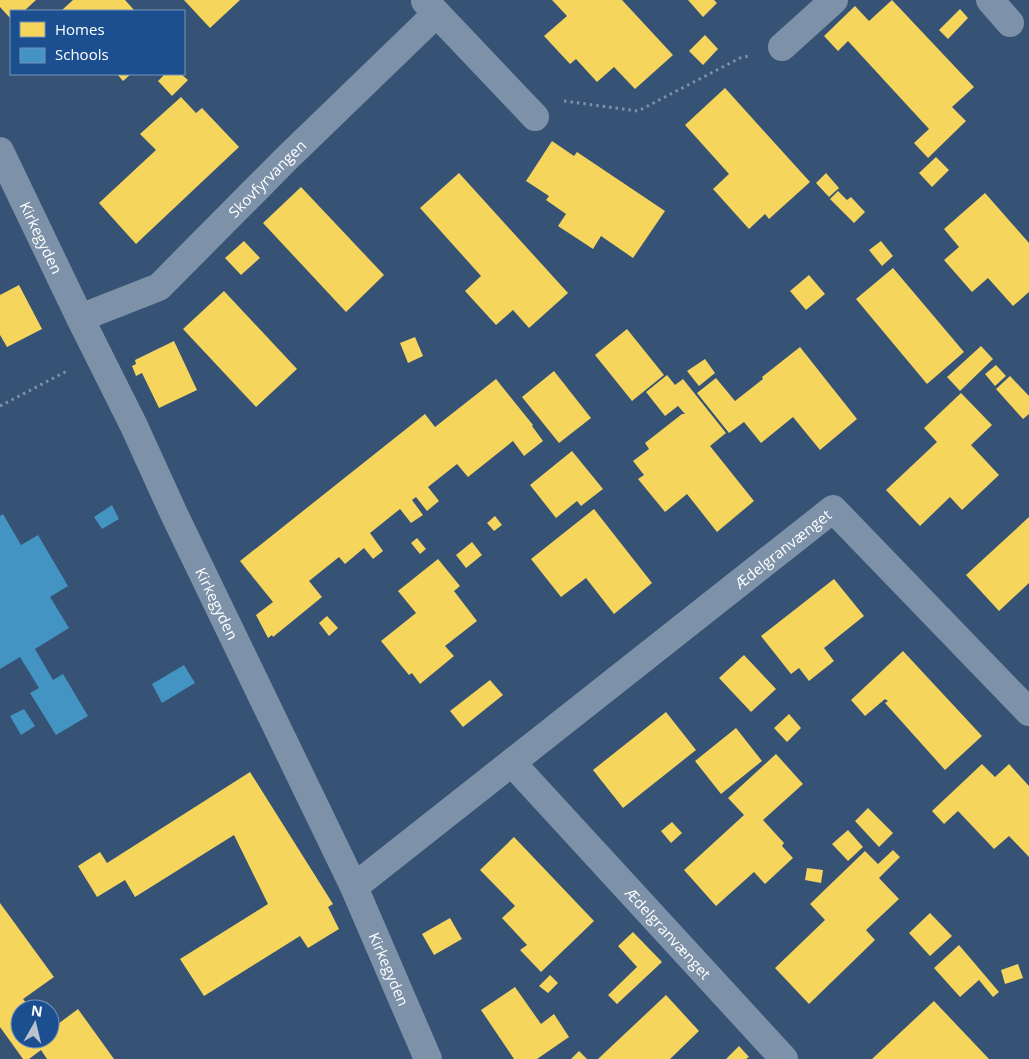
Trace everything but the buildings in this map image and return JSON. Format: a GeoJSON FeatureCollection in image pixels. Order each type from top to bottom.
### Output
{"type":"FeatureCollection","features":[{"type":"Feature","properties":{"kind":"street"},"geometry":{"type":"LineString","coordinates":[[782,47],[834,0]]}},
{"type":"Feature","properties":{"kind":"street"},"geometry":{"type":"LineString","coordinates":[[990,0],[1010,23]]}},
{"type":"Feature","properties":{"kind":"street","name":"Skovfyrvangen"},"geometry":{"type":"LineString","coordinates":[[80,318],[159,287],[287,158],[430,7],[535,117]]}},
{"type":"Feature","properties":{"kind":"street","name":"Kirkegyden"},"geometry":{"type":"LineString","coordinates":[[0,151],[134,426],[174,514],[354,887],[428,1059]]}},
{"type":"Feature","properties":{"kind":"street","name":"Ædelgranvænget"},"geometry":{"type":"LineString","coordinates":[[354,887],[833,509],[1029,712]]}},
{"type":"Feature","properties":{"kind":"street","name":"Ædelgranvænget"},"geometry":{"type":"LineString","coordinates":[[512,763],[784,1059]]}},
{"type":"Feature","properties":{"kind":"path"},"geometry":{"type":"LineString","coordinates":[[514,95],[638,111],[740,58],[782,47]]}},
{"type":"Feature","properties":{"kind":"path"},"geometry":{"type":"LineString","coordinates":[[0,406],[98,354]]}}]}
